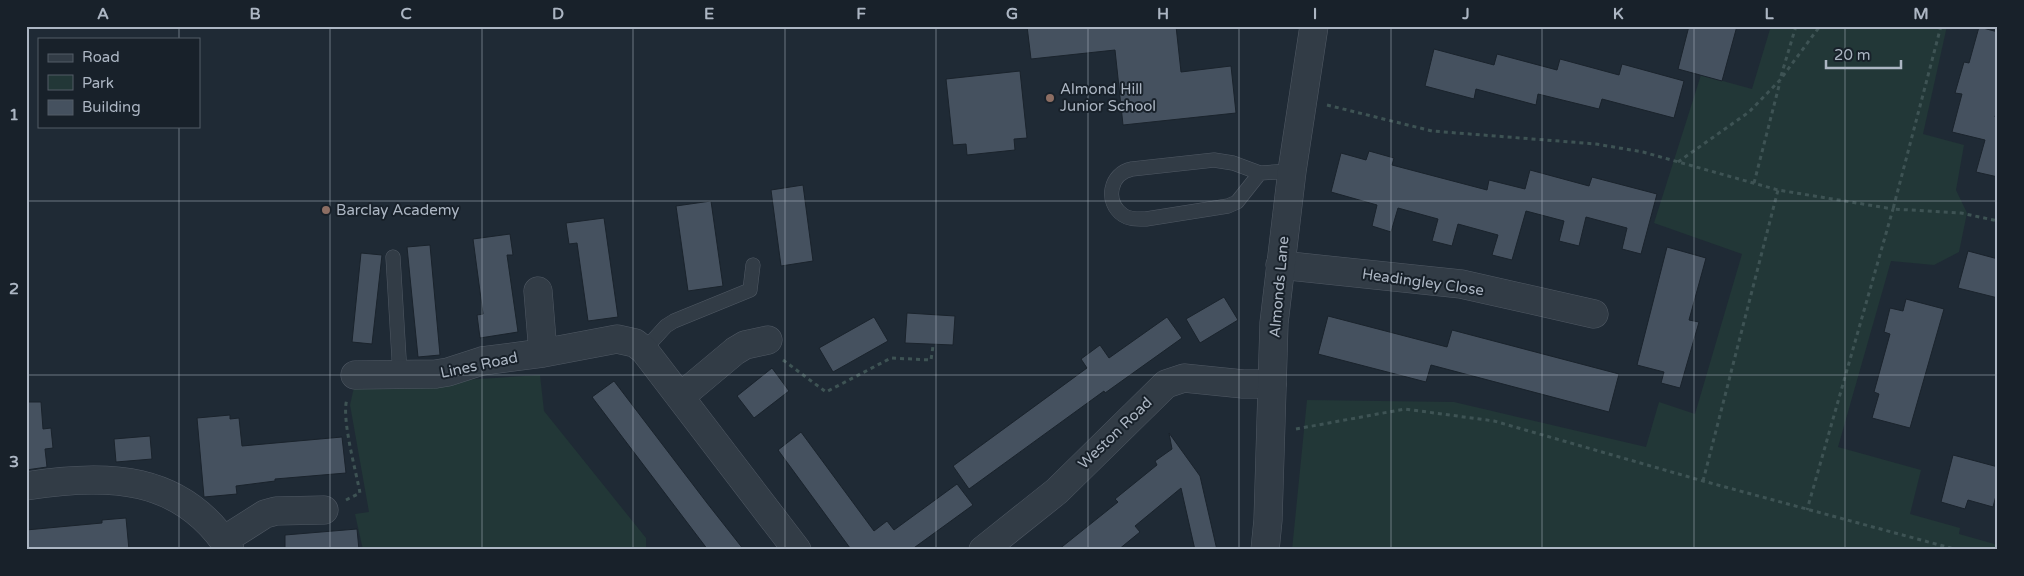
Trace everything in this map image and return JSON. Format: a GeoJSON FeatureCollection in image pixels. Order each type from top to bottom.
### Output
{"type":"FeatureCollection","features":[{"type":"Feature","properties":{"kind":"street","name":"Almonds Lane"},"geometry":{"type":"LineString","coordinates":[[1265,550],[1268,520],[1272,384],[1280,265],[1300,107],[1314,26]]}},
{"type":"Feature","properties":{"kind":"street","name":"Headingley Close"},"geometry":{"type":"LineString","coordinates":[[1280,265],[1461,284],[1594,314]]}},
{"type":"Feature","properties":{"kind":"street"},"geometry":{"type":"LineString","coordinates":[[538,291],[543,353]]}},
{"type":"Feature","properties":{"kind":"street","name":"Lines Road"},"geometry":{"type":"LineString","coordinates":[[355,374],[400,375],[448,372],[482,361],[543,353],[617,339],[635,343],[644,350]]}},
{"type":"Feature","properties":{"kind":"street"},"geometry":{"type":"LineString","coordinates":[[680,397],[735,351],[745,345],[768,340]]}},
{"type":"Feature","properties":{"kind":"street"},"geometry":{"type":"LineString","coordinates":[[644,350],[797,550]]}},
{"type":"Feature","properties":{"kind":"street","name":"Weston Road"},"geometry":{"type":"LineString","coordinates":[[983,550],[1057,491],[1166,384],[1184,378],[1243,384],[1272,384]]}},
{"type":"Feature","properties":{"kind":"street"},"geometry":{"type":"LineString","coordinates":[[26,486],[89,479],[129,481],[171,496],[209,522],[227,545],[265,514],[276,511],[324,510]]}},
{"type":"Feature","properties":{"kind":"lane"},"geometry":{"type":"LineString","coordinates":[[1260,173],[1237,202],[1228,206],[1146,219],[1133,219],[1124,216],[1117,209],[1111,195],[1114,180],[1124,170],[1214,160],[1233,163],[1260,173],[1292,170]]}},
{"type":"Feature","properties":{"kind":"lane"},"geometry":{"type":"LineString","coordinates":[[393,258],[400,375]]}},
{"type":"Feature","properties":{"kind":"lane"},"geometry":{"type":"LineString","coordinates":[[644,350],[666,326],[674,321],[750,290],[753,265]]}},
{"type":"Feature","properties":{"kind":"path"},"geometry":{"type":"LineString","coordinates":[[1754,184],[1780,80],[1796,26]]}},
{"type":"Feature","properties":{"kind":"path"},"geometry":{"type":"LineString","coordinates":[[1677,162],[1749,112],[1780,80],[1820,26]]}},
{"type":"Feature","properties":{"kind":"path"},"geometry":{"type":"LineString","coordinates":[[1807,510],[1893,210],[1941,26]]}},
{"type":"Feature","properties":{"kind":"path"},"geometry":{"type":"LineString","coordinates":[[1300,107],[1314,109],[1315,102],[1432,130],[1596,144],[1643,152],[1778,190],[1893,210],[1961,213],[1998,221]]}},
{"type":"Feature","properties":{"kind":"path"},"geometry":{"type":"LineString","coordinates":[[1703,481],[1778,190]]}},
{"type":"Feature","properties":{"kind":"path"},"geometry":{"type":"LineString","coordinates":[[768,340],[781,358],[826,392],[891,358],[931,360],[933,346]]}},
{"type":"Feature","properties":{"kind":"path"},"geometry":{"type":"LineString","coordinates":[[324,510],[360,493],[345,406],[355,374]]}},
{"type":"Feature","properties":{"kind":"path"},"geometry":{"type":"LineString","coordinates":[[1271,433],[1405,409],[1494,421],[1807,510],[1958,550]]}},
{"type":"Feature","properties":{"kind":"green space"},"geometry":{"type":"Polygon","coordinates":[[[1771,26],[1947,26],[1923,134],[1964,145],[1956,190],[1967,213],[1959,252],[1934,265],[1891,261],[1838,447],[1921,470],[1910,514],[1960,528],[1959,534],[1998,545],[1998,550],[1292,550],[1307,400],[1454,402],[1646,447],[1659,402],[1695,414],[1742,254],[1654,223],[1701,75],[1752,89],[1771,26]]]}},
{"type":"Feature","properties":{"kind":"green space"},"geometry":{"type":"Polygon","coordinates":[[[540,375],[544,411],[646,538],[646,550],[363,550],[355,514],[369,512],[350,405],[354,387],[540,375]]]}},
{"type":"Feature","properties":{"kind":"building"},"geometry":{"type":"Polygon","coordinates":[[[1027,26],[1176,26],[1181,72],[1231,66],[1236,113],[1123,125],[1115,50],[1031,59],[1027,26]]]}},
{"type":"Feature","properties":{"kind":"building"},"geometry":{"type":"Polygon","coordinates":[[[1689,26],[1737,26],[1722,81],[1678,69],[1689,26]]]}},
{"type":"Feature","properties":{"kind":"building"},"geometry":{"type":"Polygon","coordinates":[[[1979,27],[1998,32],[1998,106],[1995,117],[1998,118],[1998,177],[1976,172],[1985,140],[1952,132],[1962,94],[1955,93],[1964,62],[1969,63],[1979,27]]]}},
{"type":"Feature","properties":{"kind":"building"},"geometry":{"type":"Polygon","coordinates":[[[1434,49],[1494,65],[1497,54],[1557,70],[1560,59],[1619,75],[1622,64],[1684,81],[1674,118],[1602,99],[1599,109],[1538,94],[1536,105],[1476,89],[1474,99],[1425,86],[1434,49]]]}},
{"type":"Feature","properties":{"kind":"building"},"geometry":{"type":"Polygon","coordinates":[[[1020,71],[1027,138],[1014,139],[1015,150],[967,155],[966,144],[953,145],[946,79],[1020,71]]]}},
{"type":"Feature","properties":{"kind":"building"},"geometry":{"type":"Polygon","coordinates":[[[1369,151],[1394,158],[1392,165],[1487,190],[1489,180],[1525,189],[1530,170],[1589,186],[1592,177],[1657,194],[1641,254],[1622,249],[1627,228],[1586,217],[1579,246],[1559,241],[1564,221],[1526,211],[1512,260],[1492,255],[1498,235],[1458,224],[1452,246],[1432,241],[1438,219],[1398,208],[1391,232],[1372,226],[1377,205],[1331,192],[1341,153],[1366,160],[1369,151]]]}},
{"type":"Feature","properties":{"kind":"building"},"geometry":{"type":"Polygon","coordinates":[[[803,185],[813,261],[781,266],[771,190],[803,185]]]}},
{"type":"Feature","properties":{"kind":"building"},"geometry":{"type":"Polygon","coordinates":[[[711,201],[723,286],[688,291],[676,206],[711,201]]]}},
{"type":"Feature","properties":{"kind":"building"},"geometry":{"type":"Polygon","coordinates":[[[604,218],[618,317],[588,321],[577,243],[569,244],[566,223],[604,218]]]}},
{"type":"Feature","properties":{"kind":"building"},"geometry":{"type":"Polygon","coordinates":[[[510,234],[513,255],[507,255],[518,332],[480,338],[477,315],[483,314],[473,239],[510,234]]]}},
{"type":"Feature","properties":{"kind":"building"},"geometry":{"type":"Polygon","coordinates":[[[430,245],[440,355],[418,357],[407,247],[430,245]]]}},
{"type":"Feature","properties":{"kind":"building"},"geometry":{"type":"Polygon","coordinates":[[[1667,247],[1706,258],[1689,320],[1699,322],[1680,388],[1661,383],[1664,372],[1637,365],[1667,247]]]}},
{"type":"Feature","properties":{"kind":"building"},"geometry":{"type":"Polygon","coordinates":[[[1968,251],[1998,259],[1998,298],[1958,288],[1968,251]]]}},
{"type":"Feature","properties":{"kind":"building"},"geometry":{"type":"Polygon","coordinates":[[[361,253],[382,255],[372,344],[352,342],[361,253]]]}},
{"type":"Feature","properties":{"kind":"building"},"geometry":{"type":"Polygon","coordinates":[[[1224,297],[1238,320],[1200,343],[1186,319],[1224,297]]]}},
{"type":"Feature","properties":{"kind":"building"},"geometry":{"type":"Polygon","coordinates":[[[1906,299],[1944,309],[1910,428],[1872,418],[1879,394],[1874,392],[1890,334],[1884,332],[1890,308],[1903,311],[1906,299]]]}},
{"type":"Feature","properties":{"kind":"building"},"geometry":{"type":"Polygon","coordinates":[[[907,313],[955,316],[953,345],[905,343],[907,313]]]}},
{"type":"Feature","properties":{"kind":"building"},"geometry":{"type":"Polygon","coordinates":[[[1328,316],[1447,347],[1452,330],[1619,374],[1609,412],[1431,365],[1426,382],[1318,354],[1328,316]]]}},
{"type":"Feature","properties":{"kind":"building"},"geometry":{"type":"Polygon","coordinates":[[[874,317],[888,341],[833,372],[819,348],[874,317]]]}},
{"type":"Feature","properties":{"kind":"building"},"geometry":{"type":"Polygon","coordinates":[[[1167,317],[1182,338],[1105,393],[1104,391],[969,489],[953,466],[1087,368],[1081,359],[1100,345],[1109,358],[1167,317]]]}},
{"type":"Feature","properties":{"kind":"building"},"geometry":{"type":"Polygon","coordinates":[[[772,368],[789,391],[754,418],[737,396],[772,368]]]}},
{"type":"Feature","properties":{"kind":"building"},"geometry":{"type":"Polygon","coordinates":[[[614,381],[744,550],[708,550],[592,397],[614,381]]]}},
{"type":"Feature","properties":{"kind":"building"},"geometry":{"type":"Polygon","coordinates":[[[26,402],[41,402],[43,429],[51,428],[53,448],[45,449],[47,467],[26,470],[26,402]]]}},
{"type":"Feature","properties":{"kind":"building"},"geometry":{"type":"Polygon","coordinates":[[[230,415],[230,419],[239,418],[242,446],[342,437],[346,473],[275,479],[275,481],[236,486],[237,494],[204,497],[197,418],[230,415]]]}},
{"type":"Feature","properties":{"kind":"building"},"geometry":{"type":"Polygon","coordinates":[[[801,432],[874,531],[887,521],[894,530],[957,484],[973,505],[911,550],[848,550],[850,548],[778,450],[801,432]]]}},
{"type":"Feature","properties":{"kind":"building"},"geometry":{"type":"Polygon","coordinates":[[[1169,433],[1200,476],[1217,550],[1195,550],[1181,488],[1135,526],[1140,532],[1118,550],[1058,550],[1118,502],[1115,499],[1157,465],[1155,461],[1172,449],[1169,433]]]}},
{"type":"Feature","properties":{"kind":"building"},"geometry":{"type":"Polygon","coordinates":[[[150,436],[152,459],[116,462],[114,439],[150,436]]]}},
{"type":"Feature","properties":{"kind":"building"},"geometry":{"type":"Polygon","coordinates":[[[1953,455],[1998,467],[1998,488],[1993,507],[1968,500],[1965,509],[1941,502],[1953,455]]]}},
{"type":"Feature","properties":{"kind":"building"},"geometry":{"type":"Polygon","coordinates":[[[126,518],[129,550],[26,550],[26,530],[102,523],[102,520],[126,518]]]}},
{"type":"Feature","properties":{"kind":"building"},"geometry":{"type":"Polygon","coordinates":[[[357,529],[359,550],[285,550],[285,535],[357,529]]]}},
{"type":"Feature","properties":{"kind":"place","name":"Almond Hill Junior School"},"geometry":{"type":"Point","coordinates":[1050,98]}},
{"type":"Feature","properties":{"kind":"place","name":"Barclay Academy"},"geometry":{"type":"Point","coordinates":[326,210]}}]}
